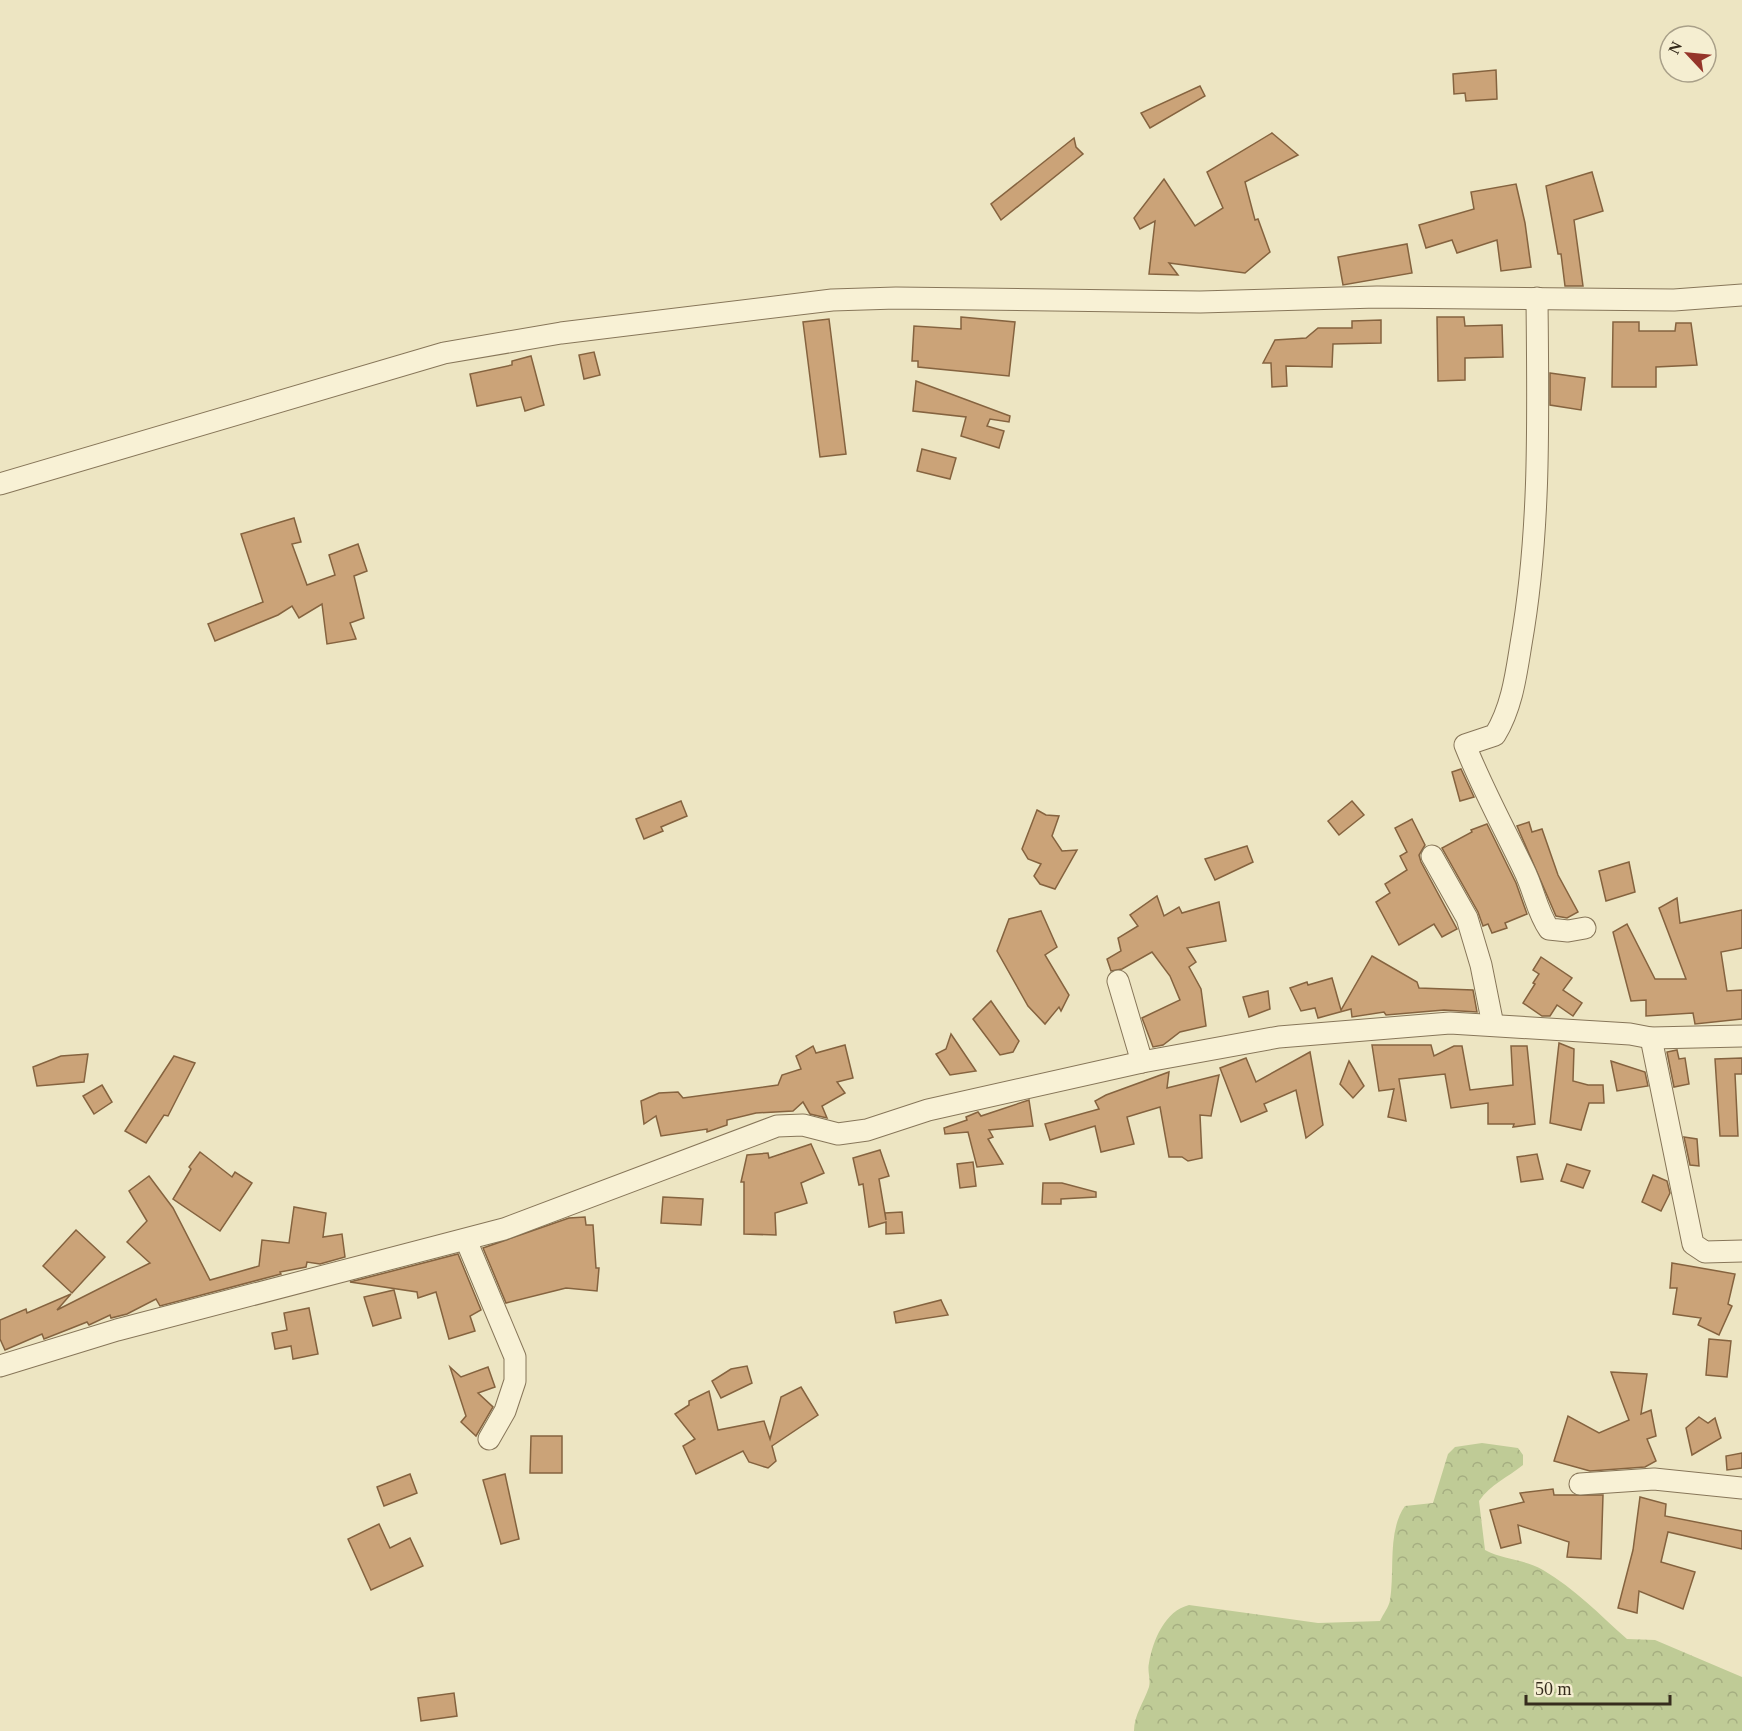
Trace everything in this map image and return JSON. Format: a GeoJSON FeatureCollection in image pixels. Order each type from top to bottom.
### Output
{"type":"FeatureCollection","features":[{"type":"Feature","properties":{"kind":"street"},"geometry":{"type":"LineString","coordinates":[[0,484],[444,353],[651,320],[832,300],[896,298],[1053,302],[1537,298],[1674,300],[1742,295]]}},
{"type":"Feature","properties":{"kind":"street"},"geometry":{"type":"LineString","coordinates":[[1537,298],[1535,532],[1528,607],[1516,678],[1505,719],[1495,735],[1465,745],[1479,780],[1526,873],[1540,918],[1549,929],[1568,931],[1585,928]]}},
{"type":"Feature","properties":{"kind":"street"},"geometry":{"type":"LineString","coordinates":[[1432,856],[1467,918],[1481,965],[1493,1025]]}},
{"type":"Feature","properties":{"kind":"street"},"geometry":{"type":"LineString","coordinates":[[1118,981],[1142,1062]]}},
{"type":"Feature","properties":{"kind":"street"},"geometry":{"type":"LineString","coordinates":[[0,1366],[71,1343],[173,1315],[504,1229],[777,1126],[803,1125],[838,1134],[867,1130],[928,1110],[1142,1062],[1279,1037],[1450,1023],[1651,1038],[1742,1036]]}},
{"type":"Feature","properties":{"kind":"street"},"geometry":{"type":"LineString","coordinates":[[1651,1038],[1694,1244],[1705,1252],[1742,1251]]}},
{"type":"Feature","properties":{"kind":"street"},"geometry":{"type":"LineString","coordinates":[[466,1240],[515,1357],[515,1381],[505,1411],[489,1439]]}},
{"type":"Feature","properties":{"kind":"street"},"geometry":{"type":"LineString","coordinates":[[1580,1484],[1654,1479],[1742,1488]]}},
{"type":"Feature","properties":{"kind":"green space"},"geometry":{"type":"Polygon","coordinates":[[[1482,1443],[1518,1448],[1523,1455],[1523,1465],[1494,1486],[1479,1501],[1485,1550],[1543,1570],[1576,1593],[1627,1639],[1655,1640],[1742,1677],[1742,1731],[1134,1731],[1137,1714],[1149,1687],[1149,1666],[1157,1636],[1173,1613],[1181,1608],[1189,1605],[1318,1623],[1380,1621],[1390,1600],[1394,1539],[1399,1516],[1405,1506],[1433,1503],[1448,1454],[1455,1447],[1482,1443]]]}},
{"type":"Feature","properties":{"kind":"building"},"geometry":{"type":"Polygon","coordinates":[[[1496,70],[1497,99],[1466,101],[1465,93],[1454,94],[1453,74],[1496,70]]]}},
{"type":"Feature","properties":{"kind":"building"},"geometry":{"type":"Polygon","coordinates":[[[1200,86],[1205,96],[1150,128],[1141,113],[1200,86]]]}},
{"type":"Feature","properties":{"kind":"building"},"geometry":{"type":"Polygon","coordinates":[[[1272,133],[1298,155],[1245,182],[1255,220],[1258,219],[1270,252],[1245,273],[1169,263],[1178,275],[1149,274],[1155,221],[1140,229],[1134,218],[1164,179],[1195,226],[1223,208],[1207,172],[1272,133]]]}},
{"type":"Feature","properties":{"kind":"building"},"geometry":{"type":"Polygon","coordinates":[[[1074,138],[1076,147],[1083,154],[1001,220],[991,204],[1074,138]]]}},
{"type":"Feature","properties":{"kind":"building"},"geometry":{"type":"Polygon","coordinates":[[[1592,172],[1603,211],[1574,220],[1583,286],[1565,286],[1561,254],[1558,254],[1546,186],[1592,172]]]}},
{"type":"Feature","properties":{"kind":"building"},"geometry":{"type":"Polygon","coordinates":[[[1516,184],[1525,223],[1531,267],[1501,271],[1497,240],[1457,253],[1452,240],[1426,248],[1419,225],[1474,209],[1471,192],[1516,184]]]}},
{"type":"Feature","properties":{"kind":"building"},"geometry":{"type":"Polygon","coordinates":[[[1407,244],[1412,273],[1343,285],[1338,257],[1407,244]]]}},
{"type":"Feature","properties":{"kind":"building"},"geometry":{"type":"Polygon","coordinates":[[[961,317],[1015,322],[1009,376],[918,367],[918,361],[912,361],[914,326],[961,329],[961,317]]]}},
{"type":"Feature","properties":{"kind":"building"},"geometry":{"type":"Polygon","coordinates":[[[1437,317],[1464,317],[1465,326],[1502,325],[1503,357],[1465,358],[1465,380],[1438,381],[1437,317]]]}},
{"type":"Feature","properties":{"kind":"building"},"geometry":{"type":"Polygon","coordinates":[[[829,319],[846,454],[820,457],[803,322],[829,319]]]}},
{"type":"Feature","properties":{"kind":"building"},"geometry":{"type":"Polygon","coordinates":[[[1381,320],[1381,343],[1333,344],[1332,367],[1286,366],[1287,386],[1272,387],[1271,363],[1263,363],[1275,340],[1306,338],[1318,328],[1352,328],[1352,321],[1381,320]]]}},
{"type":"Feature","properties":{"kind":"building"},"geometry":{"type":"Polygon","coordinates":[[[1613,322],[1639,322],[1639,331],[1675,331],[1676,323],[1691,323],[1697,365],[1656,367],[1656,387],[1612,387],[1613,322]]]}},
{"type":"Feature","properties":{"kind":"building"},"geometry":{"type":"Polygon","coordinates":[[[594,352],[600,375],[584,379],[579,355],[594,352]]]}},
{"type":"Feature","properties":{"kind":"building"},"geometry":{"type":"Polygon","coordinates":[[[531,356],[544,405],[525,411],[521,397],[477,406],[470,374],[512,365],[512,361],[531,356]]]}},
{"type":"Feature","properties":{"kind":"building"},"geometry":{"type":"Polygon","coordinates":[[[1550,373],[1585,378],[1581,410],[1550,405],[1550,373]]]}},
{"type":"Feature","properties":{"kind":"building"},"geometry":{"type":"Polygon","coordinates":[[[916,381],[1010,416],[1009,422],[990,419],[987,426],[1004,431],[999,448],[961,436],[966,417],[913,411],[916,381]]]}},
{"type":"Feature","properties":{"kind":"building"},"geometry":{"type":"Polygon","coordinates":[[[922,449],[956,458],[950,479],[917,471],[922,449]]]}},
{"type":"Feature","properties":{"kind":"building"},"geometry":{"type":"Polygon","coordinates":[[[294,518],[301,542],[292,544],[307,585],[335,575],[329,555],[358,544],[367,571],[354,576],[364,618],[350,623],[356,639],[327,644],[322,604],[299,618],[292,606],[278,615],[215,641],[208,624],[263,602],[241,534],[294,518]]]}},
{"type":"Feature","properties":{"kind":"building"},"geometry":{"type":"Polygon","coordinates":[[[1461,769],[1474,797],[1460,801],[1452,772],[1461,769]]]}},
{"type":"Feature","properties":{"kind":"building"},"geometry":{"type":"Polygon","coordinates":[[[681,801],[687,816],[661,827],[663,831],[644,839],[636,819],[681,801]]]}},
{"type":"Feature","properties":{"kind":"building"},"geometry":{"type":"Polygon","coordinates":[[[1352,801],[1364,815],[1339,835],[1328,821],[1352,801]]]}},
{"type":"Feature","properties":{"kind":"building"},"geometry":{"type":"Polygon","coordinates":[[[1037,810],[1046,815],[1059,816],[1052,836],[1062,851],[1077,850],[1055,889],[1040,884],[1034,876],[1041,864],[1028,859],[1022,849],[1037,810]]]}},
{"type":"Feature","properties":{"kind":"building"},"geometry":{"type":"Polygon","coordinates":[[[1412,819],[1425,845],[1419,855],[1421,862],[1457,929],[1442,937],[1434,924],[1399,945],[1376,902],[1390,893],[1385,884],[1407,870],[1400,856],[1407,852],[1395,828],[1412,819]]]}},
{"type":"Feature","properties":{"kind":"building"},"geometry":{"type":"Polygon","coordinates":[[[1529,822],[1532,832],[1542,829],[1558,875],[1578,912],[1567,918],[1556,916],[1517,826],[1529,822]]]}},
{"type":"Feature","properties":{"kind":"building"},"geometry":{"type":"Polygon","coordinates":[[[1487,824],[1516,883],[1527,914],[1505,923],[1507,928],[1492,933],[1488,924],[1483,926],[1478,912],[1442,848],[1472,832],[1471,830],[1487,824]]]}},
{"type":"Feature","properties":{"kind":"building"},"geometry":{"type":"Polygon","coordinates":[[[1247,846],[1253,862],[1215,880],[1205,859],[1247,846]]]}},
{"type":"Feature","properties":{"kind":"building"},"geometry":{"type":"Polygon","coordinates":[[[1629,862],[1635,892],[1606,901],[1599,871],[1629,862]]]}},
{"type":"Feature","properties":{"kind":"building"},"geometry":{"type":"Polygon","coordinates":[[[1157,896],[1164,916],[1179,907],[1182,913],[1219,902],[1226,941],[1187,948],[1196,962],[1189,967],[1201,989],[1206,1026],[1180,1032],[1163,1045],[1153,1047],[1142,1018],[1180,1000],[1170,976],[1152,952],[1122,969],[1111,971],[1107,959],[1121,951],[1118,938],[1138,926],[1130,915],[1157,896]]]}},
{"type":"Feature","properties":{"kind":"building"},"geometry":{"type":"Polygon","coordinates":[[[1677,898],[1680,923],[1742,910],[1742,948],[1721,952],[1727,991],[1742,990],[1742,1019],[1695,1024],[1693,1013],[1646,1016],[1646,1000],[1631,1001],[1613,932],[1627,924],[1655,979],[1686,979],[1659,908],[1677,898]]]}},
{"type":"Feature","properties":{"kind":"building"},"geometry":{"type":"Polygon","coordinates":[[[1041,911],[1057,947],[1045,955],[1069,995],[1061,1011],[1059,1007],[1045,1024],[1028,1006],[997,951],[1009,919],[1041,911]]]}},
{"type":"Feature","properties":{"kind":"building"},"geometry":{"type":"Polygon","coordinates":[[[1372,956],[1417,982],[1419,988],[1473,990],[1477,1012],[1444,1010],[1386,1015],[1384,1012],[1352,1017],[1351,1009],[1318,1018],[1315,1008],[1301,1011],[1290,988],[1307,982],[1308,985],[1332,978],[1341,1010],[1372,956]]]}},
{"type":"Feature","properties":{"kind":"building"},"geometry":{"type":"Polygon","coordinates":[[[1541,957],[1572,978],[1563,990],[1582,1003],[1573,1016],[1557,1005],[1550,1016],[1542,1016],[1523,1003],[1539,974],[1533,970],[1541,957]]]}},
{"type":"Feature","properties":{"kind":"building"},"geometry":{"type":"Polygon","coordinates":[[[1268,991],[1270,1009],[1249,1017],[1243,997],[1268,991]]]}},
{"type":"Feature","properties":{"kind":"building"},"geometry":{"type":"Polygon","coordinates":[[[991,1001],[1019,1041],[1013,1052],[1000,1055],[973,1019],[991,1001]]]}},
{"type":"Feature","properties":{"kind":"building"},"geometry":{"type":"Polygon","coordinates":[[[951,1034],[976,1071],[950,1075],[936,1054],[946,1049],[951,1034]]]}},
{"type":"Feature","properties":{"kind":"building"},"geometry":{"type":"Polygon","coordinates":[[[1559,1043],[1574,1049],[1573,1081],[1588,1085],[1603,1085],[1604,1103],[1589,1103],[1581,1130],[1550,1123],[1559,1043]]]}},
{"type":"Feature","properties":{"kind":"building"},"geometry":{"type":"Polygon","coordinates":[[[845,1045],[853,1078],[837,1082],[845,1093],[822,1106],[827,1118],[810,1114],[803,1102],[793,1111],[756,1113],[727,1120],[727,1125],[707,1132],[707,1129],[661,1136],[656,1116],[644,1124],[641,1101],[659,1093],[678,1092],[683,1098],[778,1085],[782,1075],[801,1069],[796,1056],[813,1046],[816,1053],[845,1045]]]}},
{"type":"Feature","properties":{"kind":"building"},"geometry":{"type":"Polygon","coordinates":[[[1372,1045],[1431,1045],[1434,1056],[1454,1046],[1462,1046],[1470,1090],[1513,1085],[1511,1046],[1527,1046],[1535,1124],[1513,1127],[1514,1124],[1488,1124],[1488,1103],[1451,1108],[1445,1074],[1399,1079],[1406,1121],[1388,1117],[1394,1089],[1379,1091],[1372,1045]]]}},
{"type":"Feature","properties":{"kind":"building"},"geometry":{"type":"Polygon","coordinates":[[[1677,1050],[1679,1059],[1685,1058],[1689,1084],[1674,1087],[1667,1052],[1677,1050]]]}},
{"type":"Feature","properties":{"kind":"building"},"geometry":{"type":"Polygon","coordinates":[[[1310,1052],[1323,1125],[1306,1138],[1296,1090],[1264,1104],[1267,1111],[1241,1122],[1220,1068],[1246,1058],[1256,1082],[1310,1052]]]}},
{"type":"Feature","properties":{"kind":"building"},"geometry":{"type":"Polygon","coordinates":[[[88,1054],[84,1082],[37,1086],[33,1067],[61,1056],[88,1054]]]}},
{"type":"Feature","properties":{"kind":"building"},"geometry":{"type":"Polygon","coordinates":[[[174,1056],[195,1063],[168,1116],[164,1115],[146,1143],[125,1131],[174,1056]]]}},
{"type":"Feature","properties":{"kind":"building"},"geometry":{"type":"Polygon","coordinates":[[[1742,1058],[1742,1074],[1735,1074],[1738,1136],[1720,1136],[1715,1059],[1742,1058]]]}},
{"type":"Feature","properties":{"kind":"building"},"geometry":{"type":"Polygon","coordinates":[[[1349,1061],[1364,1086],[1353,1098],[1340,1084],[1349,1061]]]}},
{"type":"Feature","properties":{"kind":"building"},"geometry":{"type":"Polygon","coordinates":[[[1611,1061],[1645,1072],[1648,1086],[1617,1091],[1611,1061]]]}},
{"type":"Feature","properties":{"kind":"building"},"geometry":{"type":"Polygon","coordinates":[[[1169,1072],[1167,1088],[1219,1075],[1211,1116],[1200,1115],[1202,1158],[1188,1161],[1182,1157],[1169,1157],[1160,1107],[1127,1117],[1134,1144],[1101,1152],[1095,1126],[1050,1140],[1045,1124],[1099,1109],[1095,1101],[1106,1095],[1169,1072]]]}},
{"type":"Feature","properties":{"kind":"building"},"geometry":{"type":"Polygon","coordinates":[[[102,1085],[112,1102],[94,1114],[83,1096],[102,1085]]]}},
{"type":"Feature","properties":{"kind":"building"},"geometry":{"type":"Polygon","coordinates":[[[1029,1100],[1033,1126],[989,1130],[993,1137],[988,1139],[1003,1164],[977,1167],[968,1132],[945,1134],[944,1128],[967,1120],[966,1117],[978,1112],[981,1116],[1029,1100]]]}},
{"type":"Feature","properties":{"kind":"building"},"geometry":{"type":"Polygon","coordinates":[[[1684,1137],[1697,1139],[1699,1166],[1690,1165],[1684,1137]]]}},
{"type":"Feature","properties":{"kind":"building"},"geometry":{"type":"Polygon","coordinates":[[[811,1144],[824,1173],[801,1183],[807,1203],[775,1213],[776,1235],[744,1234],[744,1182],[741,1182],[747,1155],[768,1153],[769,1158],[811,1144]]]}},
{"type":"Feature","properties":{"kind":"building"},"geometry":{"type":"Polygon","coordinates":[[[880,1150],[889,1176],[879,1179],[886,1220],[885,1213],[902,1212],[904,1233],[886,1234],[886,1222],[869,1227],[863,1184],[859,1185],[853,1158],[880,1150]]]}},
{"type":"Feature","properties":{"kind":"building"},"geometry":{"type":"Polygon","coordinates":[[[200,1152],[232,1177],[235,1172],[252,1183],[220,1231],[173,1199],[191,1169],[189,1167],[200,1152]]]}},
{"type":"Feature","properties":{"kind":"building"},"geometry":{"type":"Polygon","coordinates":[[[1537,1154],[1543,1179],[1521,1182],[1517,1157],[1537,1154]]]}},
{"type":"Feature","properties":{"kind":"building"},"geometry":{"type":"Polygon","coordinates":[[[973,1162],[976,1186],[960,1188],[957,1164],[973,1162]]]}},
{"type":"Feature","properties":{"kind":"building"},"geometry":{"type":"Polygon","coordinates":[[[1567,1164],[1590,1171],[1583,1188],[1561,1181],[1567,1164]]]}},
{"type":"Feature","properties":{"kind":"building"},"geometry":{"type":"Polygon","coordinates":[[[1653,1175],[1667,1181],[1670,1193],[1661,1211],[1642,1202],[1653,1175]]]}},
{"type":"Feature","properties":{"kind":"building"},"geometry":{"type":"Polygon","coordinates":[[[149,1176],[173,1208],[210,1280],[259,1266],[262,1240],[289,1243],[294,1207],[326,1213],[323,1237],[342,1234],[345,1257],[320,1264],[307,1262],[306,1267],[280,1272],[281,1274],[160,1306],[156,1299],[127,1314],[111,1318],[110,1315],[89,1325],[87,1322],[44,1339],[42,1334],[5,1350],[0,1339],[0,1320],[26,1309],[27,1313],[71,1294],[57,1310],[150,1263],[127,1242],[147,1221],[129,1191],[149,1176]]]}},
{"type":"Feature","properties":{"kind":"building"},"geometry":{"type":"Polygon","coordinates":[[[1043,1183],[1062,1183],[1096,1192],[1096,1197],[1061,1199],[1061,1204],[1042,1204],[1043,1183]]]}},
{"type":"Feature","properties":{"kind":"building"},"geometry":{"type":"Polygon","coordinates":[[[663,1197],[703,1199],[701,1225],[661,1223],[663,1197]]]}},
{"type":"Feature","properties":{"kind":"building"},"geometry":{"type":"Polygon","coordinates":[[[585,1217],[586,1225],[593,1225],[596,1268],[599,1268],[597,1291],[566,1288],[506,1303],[483,1248],[569,1218],[585,1217]]]}},
{"type":"Feature","properties":{"kind":"building"},"geometry":{"type":"Polygon","coordinates":[[[76,1230],[105,1257],[72,1293],[43,1266],[76,1230]]]}},
{"type":"Feature","properties":{"kind":"building"},"geometry":{"type":"Polygon","coordinates":[[[458,1254],[481,1310],[470,1316],[475,1331],[449,1339],[436,1292],[418,1298],[417,1292],[350,1282],[458,1254]]]}},
{"type":"Feature","properties":{"kind":"building"},"geometry":{"type":"Polygon","coordinates":[[[1672,1263],[1735,1274],[1728,1304],[1732,1306],[1719,1335],[1698,1325],[1701,1318],[1673,1314],[1677,1288],[1670,1288],[1672,1263]]]}},
{"type":"Feature","properties":{"kind":"building"},"geometry":{"type":"Polygon","coordinates":[[[394,1290],[401,1318],[373,1326],[364,1297],[394,1290]]]}},
{"type":"Feature","properties":{"kind":"building"},"geometry":{"type":"Polygon","coordinates":[[[941,1300],[948,1315],[896,1323],[894,1312],[941,1300]]]}},
{"type":"Feature","properties":{"kind":"building"},"geometry":{"type":"Polygon","coordinates":[[[309,1308],[318,1354],[293,1359],[291,1346],[275,1349],[272,1333],[287,1330],[284,1313],[309,1308]]]}},
{"type":"Feature","properties":{"kind":"building"},"geometry":{"type":"Polygon","coordinates":[[[1709,1339],[1731,1341],[1727,1377],[1706,1375],[1709,1339]]]}},
{"type":"Feature","properties":{"kind":"building"},"geometry":{"type":"Polygon","coordinates":[[[747,1366],[752,1383],[721,1398],[712,1381],[731,1369],[747,1366]]]}},
{"type":"Feature","properties":{"kind":"building"},"geometry":{"type":"Polygon","coordinates":[[[450,1367],[461,1377],[488,1367],[495,1387],[478,1393],[493,1407],[476,1436],[461,1422],[466,1416],[450,1367]]]}},
{"type":"Feature","properties":{"kind":"building"},"geometry":{"type":"Polygon","coordinates":[[[1611,1372],[1647,1374],[1641,1414],[1651,1410],[1656,1436],[1647,1439],[1656,1461],[1645,1467],[1590,1471],[1554,1461],[1568,1416],[1599,1433],[1629,1420],[1611,1372]]]}},
{"type":"Feature","properties":{"kind":"building"},"geometry":{"type":"Polygon","coordinates":[[[801,1387],[818,1415],[772,1446],[776,1461],[768,1468],[749,1462],[743,1451],[696,1474],[683,1446],[695,1439],[675,1414],[689,1405],[689,1401],[709,1391],[718,1430],[764,1421],[770,1439],[781,1397],[801,1387]]]}},
{"type":"Feature","properties":{"kind":"building"},"geometry":{"type":"Polygon","coordinates":[[[1699,1417],[1708,1423],[1715,1418],[1721,1438],[1692,1455],[1686,1428],[1699,1417]]]}},
{"type":"Feature","properties":{"kind":"building"},"geometry":{"type":"Polygon","coordinates":[[[531,1436],[562,1436],[562,1473],[530,1473],[531,1436]]]}},
{"type":"Feature","properties":{"kind":"building"},"geometry":{"type":"Polygon","coordinates":[[[1742,1453],[1742,1468],[1727,1470],[1726,1456],[1742,1453]]]}},
{"type":"Feature","properties":{"kind":"building"},"geometry":{"type":"Polygon","coordinates":[[[410,1474],[417,1493],[384,1506],[377,1487],[410,1474]]]}},
{"type":"Feature","properties":{"kind":"building"},"geometry":{"type":"Polygon","coordinates":[[[505,1474],[519,1539],[501,1544],[483,1480],[505,1474]]]}},
{"type":"Feature","properties":{"kind":"building"},"geometry":{"type":"Polygon","coordinates":[[[1553,1489],[1554,1495],[1603,1495],[1601,1559],[1567,1557],[1569,1542],[1518,1525],[1521,1543],[1501,1548],[1490,1510],[1524,1502],[1520,1493],[1553,1489]]]}},
{"type":"Feature","properties":{"kind":"building"},"geometry":{"type":"Polygon","coordinates":[[[1640,1497],[1666,1504],[1665,1516],[1742,1531],[1742,1549],[1668,1532],[1661,1562],[1695,1572],[1683,1609],[1639,1591],[1637,1613],[1618,1608],[1633,1550],[1640,1497]]]}},
{"type":"Feature","properties":{"kind":"building"},"geometry":{"type":"Polygon","coordinates":[[[379,1524],[390,1548],[410,1538],[423,1566],[371,1590],[348,1539],[379,1524]]]}},
{"type":"Feature","properties":{"kind":"building"},"geometry":{"type":"Polygon","coordinates":[[[454,1693],[457,1716],[421,1721],[418,1698],[454,1693]]]}}]}
